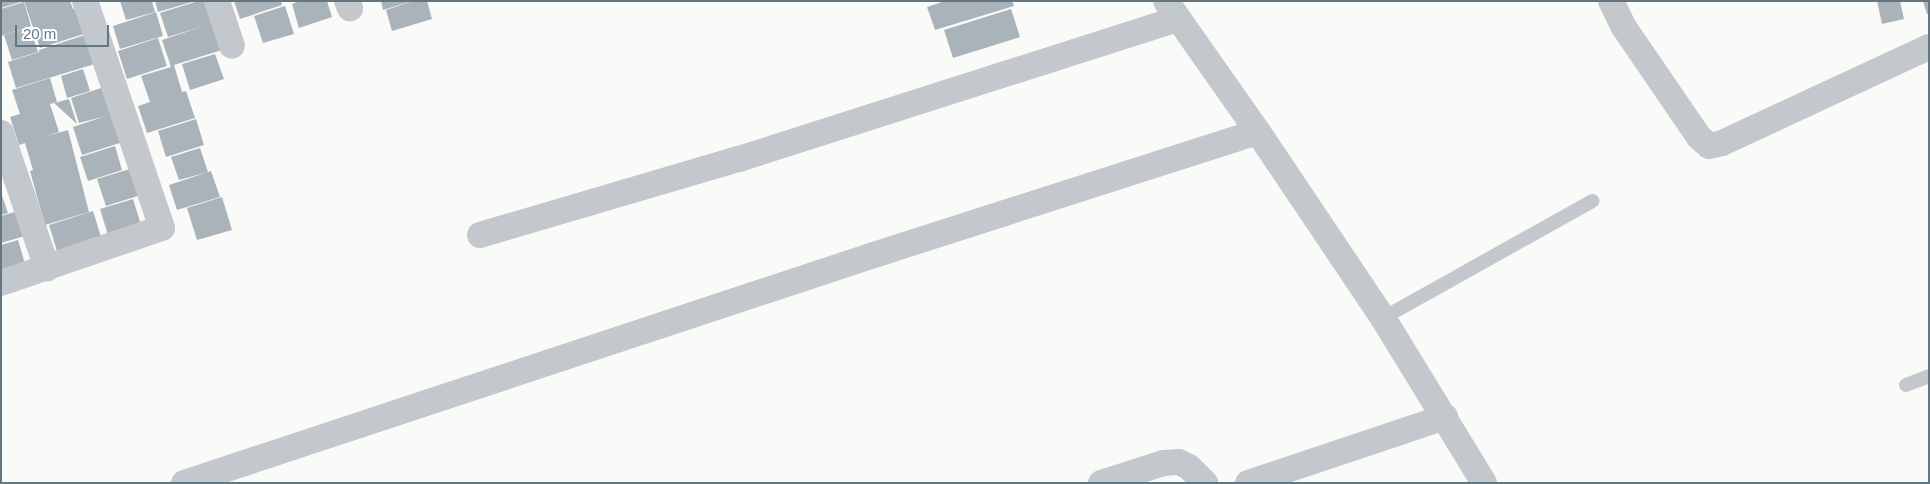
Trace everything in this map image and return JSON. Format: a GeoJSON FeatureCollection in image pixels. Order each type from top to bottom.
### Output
{"type":"FeatureCollection","features":[{"type":"Feature","properties":{"kind":"street"},"geometry":{"type":"LineString","coordinates":[[1,284],[162,228],[85,1]]}},
{"type":"Feature","properties":{"kind":"street"},"geometry":{"type":"LineString","coordinates":[[217,1],[232,46]]}},
{"type":"Feature","properties":{"kind":"street"},"geometry":{"type":"LineString","coordinates":[[1611,1],[1623,26],[1699,137],[1709,146],[1722,143],[1929,47]]}},
{"type":"Feature","properties":{"kind":"street"},"geometry":{"type":"LineString","coordinates":[[480,235],[739,159],[1172,10],[1258,132],[1383,318],[1484,483]]}},
{"type":"Feature","properties":{"kind":"street"},"geometry":{"type":"LineString","coordinates":[[184,483],[874,255],[1258,132]]}},
{"type":"Feature","properties":{"kind":"street"},"geometry":{"type":"LineString","coordinates":[[1,133],[47,268]]}},
{"type":"Feature","properties":{"kind":"street"},"geometry":{"type":"LineString","coordinates":[[1248,483],[1445,417]]}},
{"type":"Feature","properties":{"kind":"street"},"geometry":{"type":"LineString","coordinates":[[1101,483],[1163,463],[1179,462],[1189,467],[1205,483]]}},
{"type":"Feature","properties":{"kind":"lane"},"geometry":{"type":"LineString","coordinates":[[1383,318],[1592,201]]}},
{"type":"Feature","properties":{"kind":"lane"},"geometry":{"type":"LineString","coordinates":[[1906,385],[1929,376]]}},
{"type":"Feature","properties":{"kind":"building"},"geometry":{"type":"Polygon","coordinates":[[[1,1],[21,1],[21,2],[1,8],[1,1]]]}},
{"type":"Feature","properties":{"kind":"building"},"geometry":{"type":"Polygon","coordinates":[[[24,1],[70,1],[73,9],[82,6],[90,32],[40,48],[24,1]]]}},
{"type":"Feature","properties":{"kind":"building"},"geometry":{"type":"Polygon","coordinates":[[[120,1],[152,1],[155,12],[126,20],[120,1]]]}},
{"type":"Feature","properties":{"kind":"building"},"geometry":{"type":"Polygon","coordinates":[[[155,1],[192,1],[192,2],[158,12],[155,1]]]}},
{"type":"Feature","properties":{"kind":"building"},"geometry":{"type":"Polygon","coordinates":[[[198,1],[207,1],[222,50],[174,65],[182,92],[186,91],[195,118],[147,133],[138,106],[150,102],[141,76],[171,67],[162,40],[204,26],[168,37],[160,13],[198,1]]]}},
{"type":"Feature","properties":{"kind":"building"},"geometry":{"type":"Polygon","coordinates":[[[234,1],[281,1],[282,5],[240,19],[234,1]]]}},
{"type":"Feature","properties":{"kind":"building"},"geometry":{"type":"Polygon","coordinates":[[[299,1],[327,1],[332,17],[299,28],[292,4],[299,1]]]}},
{"type":"Feature","properties":{"kind":"building"},"geometry":{"type":"Polygon","coordinates":[[[381,1],[408,1],[409,2],[383,10],[381,1]]]}},
{"type":"Feature","properties":{"kind":"building"},"geometry":{"type":"Polygon","coordinates":[[[413,1],[427,1],[432,19],[392,31],[386,10],[413,1]]]}},
{"type":"Feature","properties":{"kind":"building"},"geometry":{"type":"Polygon","coordinates":[[[945,1],[1012,1],[1014,6],[935,30],[927,7],[945,1]]]}},
{"type":"Feature","properties":{"kind":"building"},"geometry":{"type":"Polygon","coordinates":[[[1877,1],[1900,1],[1904,19],[1882,24],[1877,1]]]}},
{"type":"Feature","properties":{"kind":"building"},"geometry":{"type":"Polygon","coordinates":[[[1923,1],[1929,1],[1929,14],[1927,14],[1923,1]]]}},
{"type":"Feature","properties":{"kind":"building"},"geometry":{"type":"Polygon","coordinates":[[[24,2],[31,26],[1,36],[1,9],[24,2]]]}},
{"type":"Feature","properties":{"kind":"building"},"geometry":{"type":"Polygon","coordinates":[[[285,6],[294,34],[263,43],[254,16],[285,6]]]}},
{"type":"Feature","properties":{"kind":"building"},"geometry":{"type":"Polygon","coordinates":[[[1011,9],[1020,37],[953,58],[944,30],[1011,9]]]}},
{"type":"Feature","properties":{"kind":"building"},"geometry":{"type":"Polygon","coordinates":[[[156,12],[163,36],[120,49],[113,26],[156,12]]]}},
{"type":"Feature","properties":{"kind":"building"},"geometry":{"type":"Polygon","coordinates":[[[30,27],[38,52],[12,60],[4,35],[30,27]]]}},
{"type":"Feature","properties":{"kind":"building"},"geometry":{"type":"Polygon","coordinates":[[[88,34],[98,63],[16,88],[8,62],[88,34]]]}},
{"type":"Feature","properties":{"kind":"building"},"geometry":{"type":"Polygon","coordinates":[[[158,38],[167,66],[127,79],[118,51],[158,38]]]}},
{"type":"Feature","properties":{"kind":"building"},"geometry":{"type":"Polygon","coordinates":[[[215,54],[224,79],[190,90],[182,64],[215,54]]]}},
{"type":"Feature","properties":{"kind":"building"},"geometry":{"type":"Polygon","coordinates":[[[83,69],[90,91],[67,98],[61,76],[83,69]]]}},
{"type":"Feature","properties":{"kind":"building"},"geometry":{"type":"Polygon","coordinates":[[[50,78],[57,102],[50,104],[59,132],[44,137],[68,130],[89,212],[45,225],[30,171],[33,170],[25,143],[19,145],[10,117],[20,114],[12,90],[50,78]]]}},
{"type":"Feature","properties":{"kind":"building"},"geometry":{"type":"Polygon","coordinates":[[[104,87],[123,142],[82,155],[73,127],[106,116],[79,123],[71,98],[104,87]]]}},
{"type":"Feature","properties":{"kind":"building"},"geometry":{"type":"Polygon","coordinates":[[[69,99],[77,124],[54,103],[69,99]]]}},
{"type":"Feature","properties":{"kind":"building"},"geometry":{"type":"Polygon","coordinates":[[[196,119],[204,145],[166,157],[158,131],[196,119]]]}},
{"type":"Feature","properties":{"kind":"building"},"geometry":{"type":"Polygon","coordinates":[[[115,146],[122,170],[88,181],[80,157],[115,146]]]}},
{"type":"Feature","properties":{"kind":"building"},"geometry":{"type":"Polygon","coordinates":[[[200,148],[208,172],[179,180],[171,157],[200,148]]]}},
{"type":"Feature","properties":{"kind":"building"},"geometry":{"type":"Polygon","coordinates":[[[133,168],[141,195],[106,206],[97,179],[133,168]]]}},
{"type":"Feature","properties":{"kind":"building"},"geometry":{"type":"Polygon","coordinates":[[[211,171],[220,197],[177,210],[169,185],[211,171]]]}},
{"type":"Feature","properties":{"kind":"building"},"geometry":{"type":"Polygon","coordinates":[[[1,193],[8,213],[1,215],[1,193]]]}},
{"type":"Feature","properties":{"kind":"building"},"geometry":{"type":"Polygon","coordinates":[[[222,197],[232,230],[197,240],[187,208],[222,197]]]}},
{"type":"Feature","properties":{"kind":"building"},"geometry":{"type":"Polygon","coordinates":[[[133,199],[141,225],[108,235],[100,209],[133,199]]]}},
{"type":"Feature","properties":{"kind":"building"},"geometry":{"type":"Polygon","coordinates":[[[18,211],[25,236],[1,243],[1,216],[18,211]]]}},
{"type":"Feature","properties":{"kind":"building"},"geometry":{"type":"Polygon","coordinates":[[[93,211],[104,247],[60,261],[49,225],[93,211]]]}},
{"type":"Feature","properties":{"kind":"building"},"geometry":{"type":"Polygon","coordinates":[[[18,240],[28,274],[1,281],[1,245],[18,240]]]}}]}
